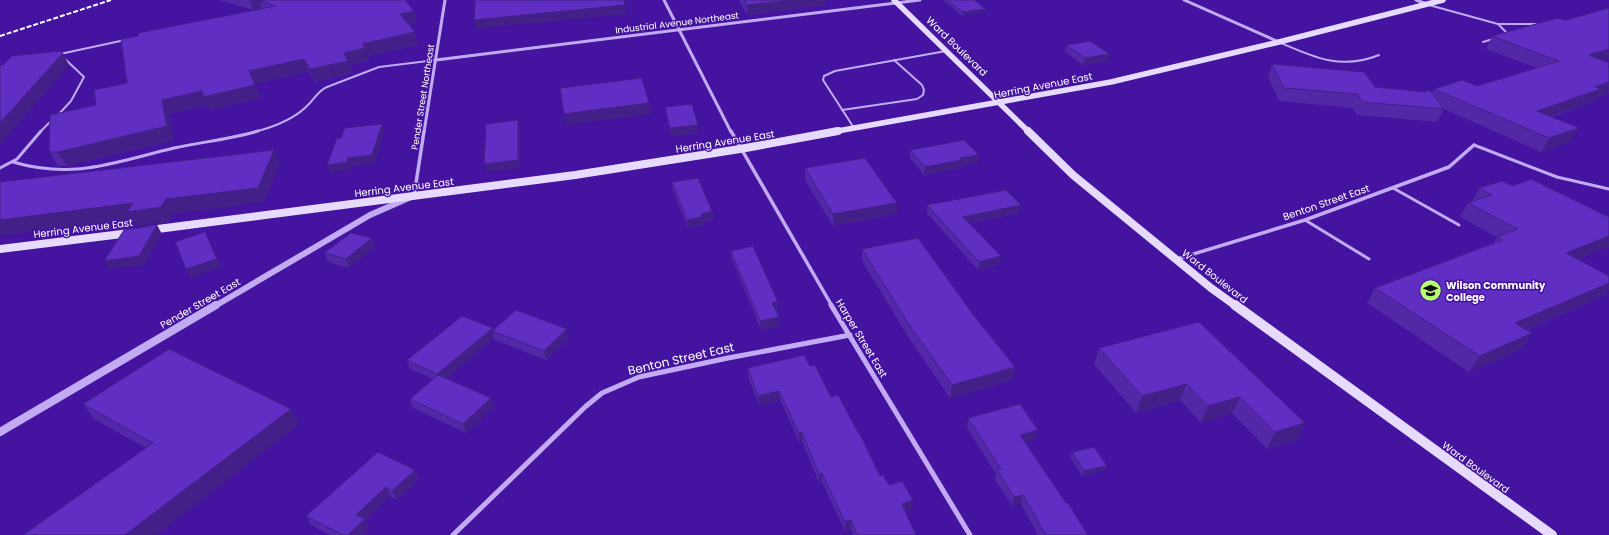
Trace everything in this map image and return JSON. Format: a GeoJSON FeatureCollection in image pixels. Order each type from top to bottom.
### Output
{"type":"FeatureCollection","features":[{"type":"Feature","properties":{"kind":"main road","name":"Herring Avenue East"},"geometry":{"type":"LineString","coordinates":[[0,249],[575,175],[740,149],[1111,82],[1279,42],[1443,0]]}},
{"type":"Feature","properties":{"kind":"main road","name":"Ward Boulevard"},"geometry":{"type":"LineString","coordinates":[[895,2],[1073,175],[1176,260],[1211,288],[1552,535]]}},
{"type":"Feature","properties":{"kind":"street","name":"Pender Street Northeast"},"geometry":{"type":"LineString","coordinates":[[414,196],[444,0]]}},
{"type":"Feature","properties":{"kind":"street","name":"Harper Street East"},"geometry":{"type":"LineString","coordinates":[[664,0],[740,149],[970,535]]}},
{"type":"Feature","properties":{"kind":"street","name":"Industrial Avenue Northeast"},"geometry":{"type":"LineString","coordinates":[[436,60],[920,0]]}},
{"type":"Feature","properties":{"kind":"street"},"geometry":{"type":"LineString","coordinates":[[1184,0],[1279,42]]}},
{"type":"Feature","properties":{"kind":"street"},"geometry":{"type":"LineString","coordinates":[[1416,0],[1427,4]]}},
{"type":"Feature","properties":{"kind":"street","name":"Benton Street East"},"geometry":{"type":"LineString","coordinates":[[1176,260],[1305,220],[1449,167],[1474,145]]}},
{"type":"Feature","properties":{"kind":"street","name":"Pender Street East"},"geometry":{"type":"LineString","coordinates":[[0,432],[370,215],[414,196]]}},
{"type":"Feature","properties":{"kind":"street","name":"Benton Street East"},"geometry":{"type":"LineString","coordinates":[[453,535],[585,407],[602,393],[639,377],[850,335]]}},
{"type":"Feature","properties":{"kind":"lane"},"geometry":{"type":"LineString","coordinates":[[1427,4],[1498,24],[1536,24]]}},
{"type":"Feature","properties":{"kind":"lane"},"geometry":{"type":"LineString","coordinates":[[1498,24],[1507,33],[1502,35]]}},
{"type":"Feature","properties":{"kind":"lane"},"geometry":{"type":"LineString","coordinates":[[1483,42],[1498,38]]}},
{"type":"Feature","properties":{"kind":"lane"},"geometry":{"type":"LineString","coordinates":[[54,55],[130,39]]}},
{"type":"Feature","properties":{"kind":"lane"},"geometry":{"type":"LineString","coordinates":[[1279,42],[1321,60],[1355,62],[1379,55]]}},
{"type":"Feature","properties":{"kind":"lane"},"geometry":{"type":"LineString","coordinates":[[855,129],[823,80],[824,76],[835,71],[946,51]]}},
{"type":"Feature","properties":{"kind":"lane"},"geometry":{"type":"LineString","coordinates":[[0,168],[21,157],[44,126],[63,110],[80,85],[84,77],[79,71],[72,67],[62,54]]}},
{"type":"Feature","properties":{"kind":"lane"},"geometry":{"type":"LineString","coordinates":[[13,162],[34,168],[58,170],[82,169],[104,166],[174,148],[256,132],[292,118],[309,104],[319,91],[327,87],[379,67],[436,60]]}},
{"type":"Feature","properties":{"kind":"lane"},"geometry":{"type":"LineString","coordinates":[[842,110],[917,99],[923,95],[924,90],[922,85],[894,60]]}},
{"type":"Feature","properties":{"kind":"lane"},"geometry":{"type":"LineString","coordinates":[[1474,145],[1549,175],[1589,186],[1609,189]]}},
{"type":"Feature","properties":{"kind":"lane"},"geometry":{"type":"LineString","coordinates":[[1393,188],[1459,225]]}},
{"type":"Feature","properties":{"kind":"lane"},"geometry":{"type":"LineString","coordinates":[[1305,220],[1369,260]]}},
{"type":"Feature","properties":{"kind":"building"},"geometry":{"type":"Polygon","coordinates":[[[405,0],[414,11],[400,14],[415,32],[362,44],[365,48],[344,53],[348,61],[310,69],[304,59],[249,71],[255,85],[204,97],[202,91],[162,100],[167,126],[58,152],[49,152],[50,115],[96,105],[94,90],[127,83],[121,39],[138,36],[138,33],[276,6],[259,1],[405,0]]]}},
{"type":"Feature","properties":{"kind":"building"},"geometry":{"type":"Polygon","coordinates":[[[475,0],[624,0],[625,5],[474,20],[475,0]]]}},
{"type":"Feature","properties":{"kind":"building"},"geometry":{"type":"Polygon","coordinates":[[[744,0],[792,0],[747,5],[744,0]]]}},
{"type":"Feature","properties":{"kind":"building"},"geometry":{"type":"Polygon","coordinates":[[[947,0],[974,0],[986,9],[963,12],[947,0]]]}},
{"type":"Feature","properties":{"kind":"building"},"geometry":{"type":"Polygon","coordinates":[[[1609,8],[1609,49],[1589,55],[1609,63],[1607,66],[1609,67],[1609,82],[1595,87],[1601,89],[1537,111],[1579,128],[1549,138],[1434,89],[1462,80],[1477,86],[1559,61],[1492,36],[1558,18],[1566,20],[1609,8]]]}},
{"type":"Feature","properties":{"kind":"building"},"geometry":{"type":"Polygon","coordinates":[[[1090,41],[1110,54],[1085,58],[1066,45],[1090,41]]]}},
{"type":"Feature","properties":{"kind":"building"},"geometry":{"type":"Polygon","coordinates":[[[60,51],[63,53],[0,123],[0,65],[3,65],[12,56],[60,51]]]}},
{"type":"Feature","properties":{"kind":"building"},"geometry":{"type":"Polygon","coordinates":[[[1272,64],[1364,72],[1375,87],[1425,92],[1430,90],[1444,109],[1362,102],[1358,94],[1284,88],[1272,64]]]}},
{"type":"Feature","properties":{"kind":"building"},"geometry":{"type":"Polygon","coordinates":[[[642,78],[649,103],[564,114],[560,88],[642,78]]]}},
{"type":"Feature","properties":{"kind":"building"},"geometry":{"type":"Polygon","coordinates":[[[692,104],[698,125],[670,128],[665,107],[692,104]]]}},
{"type":"Feature","properties":{"kind":"building"},"geometry":{"type":"Polygon","coordinates":[[[518,120],[518,160],[484,164],[486,124],[518,120]]]}},
{"type":"Feature","properties":{"kind":"building"},"geometry":{"type":"Polygon","coordinates":[[[382,124],[372,155],[348,158],[347,162],[327,165],[337,138],[341,138],[345,128],[382,124]]]}},
{"type":"Feature","properties":{"kind":"building"},"geometry":{"type":"Polygon","coordinates":[[[964,140],[979,155],[925,167],[910,150],[964,140]]]}},
{"type":"Feature","properties":{"kind":"building"},"geometry":{"type":"Polygon","coordinates":[[[274,150],[258,188],[166,199],[161,207],[127,212],[133,203],[0,220],[0,182],[274,150]]]}},
{"type":"Feature","properties":{"kind":"building"},"geometry":{"type":"Polygon","coordinates":[[[865,158],[897,203],[833,214],[805,168],[865,158]]]}},
{"type":"Feature","properties":{"kind":"building"},"geometry":{"type":"Polygon","coordinates":[[[698,178],[712,211],[701,214],[702,217],[687,220],[672,182],[698,178]]]}},
{"type":"Feature","properties":{"kind":"building"},"geometry":{"type":"Polygon","coordinates":[[[1531,179],[1609,217],[1609,236],[1566,253],[1609,276],[1609,283],[1515,323],[1532,333],[1480,356],[1375,288],[1503,240],[1497,237],[1518,229],[1468,203],[1492,195],[1479,188],[1502,181],[1513,186],[1531,179]]]}},
{"type":"Feature","properties":{"kind":"building"},"geometry":{"type":"Polygon","coordinates":[[[1006,190],[1021,205],[963,217],[1001,256],[979,262],[927,205],[1006,190]]]}},
{"type":"Feature","properties":{"kind":"building"},"geometry":{"type":"Polygon","coordinates":[[[157,225],[139,256],[104,261],[124,230],[157,225]]]}},
{"type":"Feature","properties":{"kind":"building"},"geometry":{"type":"Polygon","coordinates":[[[205,232],[217,259],[186,269],[175,242],[205,232]]]}},
{"type":"Feature","properties":{"kind":"building"},"geometry":{"type":"Polygon","coordinates":[[[351,233],[372,238],[346,259],[324,253],[351,233]]]}},
{"type":"Feature","properties":{"kind":"building"},"geometry":{"type":"Polygon","coordinates":[[[918,238],[975,317],[1015,367],[952,385],[910,326],[862,249],[918,238]]]}},
{"type":"Feature","properties":{"kind":"building"},"geometry":{"type":"Polygon","coordinates":[[[753,246],[778,302],[772,303],[779,317],[760,321],[731,251],[753,246]]]}},
{"type":"Feature","properties":{"kind":"building"},"geometry":{"type":"Polygon","coordinates":[[[516,310],[567,329],[544,351],[492,331],[516,310]]]}},
{"type":"Feature","properties":{"kind":"building"},"geometry":{"type":"Polygon","coordinates":[[[462,316],[493,328],[437,374],[407,360],[462,316]]]}},
{"type":"Feature","properties":{"kind":"building"},"geometry":{"type":"Polygon","coordinates":[[[1199,322],[1305,423],[1275,432],[1240,397],[1208,406],[1186,384],[1142,396],[1099,348],[1199,322]]]}},
{"type":"Feature","properties":{"kind":"building"},"geometry":{"type":"Polygon","coordinates":[[[169,349],[291,409],[125,535],[23,535],[153,443],[83,404],[169,349]]]}},
{"type":"Feature","properties":{"kind":"building"},"geometry":{"type":"Polygon","coordinates":[[[804,355],[810,366],[815,365],[831,397],[838,395],[860,434],[880,476],[883,475],[889,485],[902,481],[913,500],[902,504],[916,535],[857,535],[851,520],[845,522],[822,473],[819,474],[802,432],[799,433],[779,391],[758,396],[748,368],[804,355]]]}},
{"type":"Feature","properties":{"kind":"building"},"geometry":{"type":"Polygon","coordinates":[[[438,375],[491,398],[463,424],[410,399],[438,375]]]}},
{"type":"Feature","properties":{"kind":"building"},"geometry":{"type":"Polygon","coordinates":[[[1020,404],[1038,430],[1020,435],[1066,503],[1068,503],[1088,535],[1046,535],[1023,495],[1014,497],[997,470],[1001,469],[968,418],[1020,404]]]}},
{"type":"Feature","properties":{"kind":"building"},"geometry":{"type":"Polygon","coordinates":[[[1094,447],[1107,466],[1084,471],[1072,452],[1094,447]]]}},
{"type":"Feature","properties":{"kind":"building"},"geometry":{"type":"Polygon","coordinates":[[[378,452],[415,470],[392,491],[386,487],[356,515],[365,519],[348,535],[343,535],[306,516],[378,452]]]}},
{"type":"Feature","properties":{"kind":"railway"},"geometry":{"type":"LineString","coordinates":[[0,36],[111,0]]}},
{"type":"Feature","properties":{"kind":"place","name":"Wilson Community College"},"geometry":{"type":"Point","coordinates":[1431,291]}}]}
